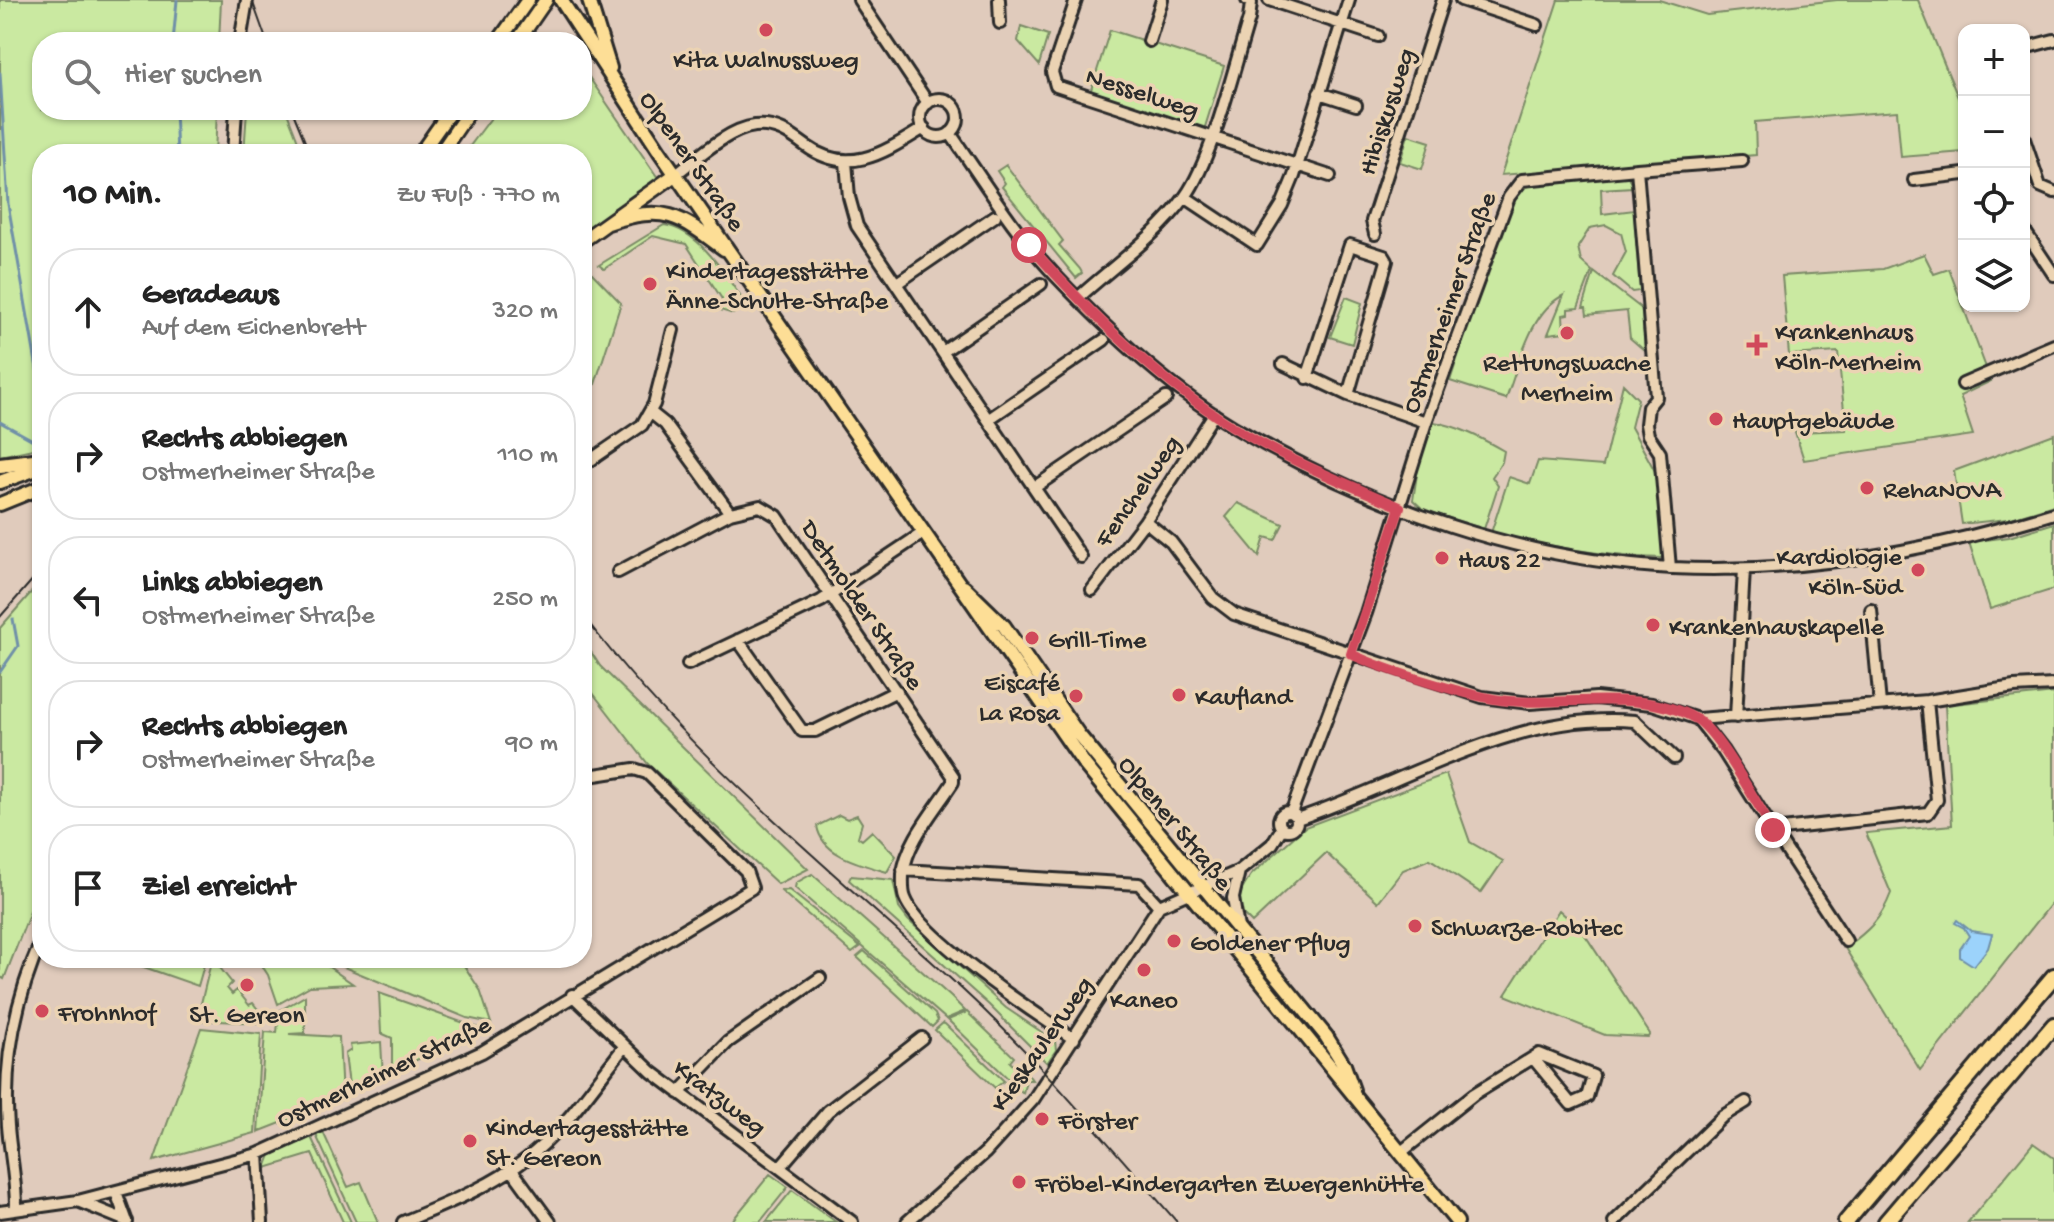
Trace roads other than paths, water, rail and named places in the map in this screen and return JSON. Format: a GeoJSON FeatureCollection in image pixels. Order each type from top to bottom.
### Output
{"type":"FeatureCollection","features":[{"type":"Feature","properties":{"kind":"highway"},"geometry":{"type":"LineString","coordinates":[[0,465],[32,465]]}},
{"type":"Feature","properties":{"kind":"highway"},"geometry":{"type":"LineString","coordinates":[[1846,1222],[2054,976]]}},
{"type":"Feature","properties":{"kind":"highway"},"geometry":{"type":"LineString","coordinates":[[1886,1222],[2054,1025]]}},
{"type":"Feature","properties":{"kind":"main road"},"geometry":{"type":"LineString","coordinates":[[505,32],[528,0]]}},
{"type":"Feature","properties":{"kind":"main road"},"geometry":{"type":"LineString","coordinates":[[524,32],[546,0]]}},
{"type":"Feature","properties":{"kind":"main road","name":"Olpener Straße"},"geometry":{"type":"LineString","coordinates":[[561,0],[582,32]]}},
{"type":"Feature","properties":{"kind":"main road"},"geometry":{"type":"LineString","coordinates":[[589,0],[614,82]]}},
{"type":"Feature","properties":{"kind":"main road","name":"Olpener Straße"},"geometry":{"type":"LineString","coordinates":[[592,48],[957,581],[1200,886],[1326,1036],[1344,1065],[1355,1096]]}},
{"type":"Feature","properties":{"kind":"main road"},"geometry":{"type":"LineString","coordinates":[[427,144],[444,120]]}},
{"type":"Feature","properties":{"kind":"main road"},"geometry":{"type":"LineString","coordinates":[[447,144],[463,120]]}},
{"type":"Feature","properties":{"kind":"main road"},"geometry":{"type":"LineString","coordinates":[[592,234],[676,174]]}},
{"type":"Feature","properties":{"kind":"main road"},"geometry":{"type":"LineString","coordinates":[[608,223],[637,213],[671,214],[687,221],[736,258]]}},
{"type":"Feature","properties":{"kind":"main road"},"geometry":{"type":"LineString","coordinates":[[0,482],[32,467]]}},
{"type":"Feature","properties":{"kind":"main road"},"geometry":{"type":"LineString","coordinates":[[0,504],[32,491]]}},
{"type":"Feature","properties":{"kind":"main road","name":"Olpener Straße"},"geometry":{"type":"LineString","coordinates":[[999,631],[1093,776],[1457,1222]]}},
{"type":"Feature","properties":{"kind":"street"},"geometry":{"type":"LineString","coordinates":[[242,32],[247,0]]}},
{"type":"Feature","properties":{"kind":"street"},"geometry":{"type":"LineString","coordinates":[[859,0],[928,103]]}},
{"type":"Feature","properties":{"kind":"street"},"geometry":{"type":"LineString","coordinates":[[999,0],[1000,23]]}},
{"type":"Feature","properties":{"kind":"street","name":"Nesselweg"},"geometry":{"type":"LineString","coordinates":[[1076,0],[1052,72],[1056,86],[1211,136]]}},
{"type":"Feature","properties":{"kind":"street"},"geometry":{"type":"LineString","coordinates":[[1149,41],[1162,0]]}},
{"type":"Feature","properties":{"kind":"street"},"geometry":{"type":"LineString","coordinates":[[1269,0],[1378,36]]}},
{"type":"Feature","properties":{"kind":"street"},"geometry":{"type":"LineString","coordinates":[[1185,197],[1257,245],[1282,205],[1349,0]]}},
{"type":"Feature","properties":{"kind":"street","name":"Hibiskusweg"},"geometry":{"type":"LineString","coordinates":[[1375,234],[1372,221],[1443,0]]}},
{"type":"Feature","properties":{"kind":"street"},"geometry":{"type":"LineString","coordinates":[[1461,0],[1537,25]]}},
{"type":"Feature","properties":{"kind":"street"},"geometry":{"type":"LineString","coordinates":[[1078,298],[1158,228],[1185,197],[1211,136],[1252,1]]}},
{"type":"Feature","properties":{"kind":"street"},"geometry":{"type":"LineString","coordinates":[[2030,46],[2054,40]]}},
{"type":"Feature","properties":{"kind":"street"},"geometry":{"type":"LineString","coordinates":[[1319,93],[1356,105]]}},
{"type":"Feature","properties":{"kind":"street"},"geometry":{"type":"LineString","coordinates":[[939,99],[955,107],[958,121],[950,133],[936,136],[924,128],[920,118],[928,103],[939,99]]}},
{"type":"Feature","properties":{"kind":"street"},"geometry":{"type":"LineString","coordinates":[[234,144],[235,120]]}},
{"type":"Feature","properties":{"kind":"street"},"geometry":{"type":"LineString","coordinates":[[676,174],[736,133],[754,126],[780,129],[820,155],[846,162],[876,157],[924,128]]}},
{"type":"Feature","properties":{"kind":"street"},"geometry":{"type":"LineString","coordinates":[[950,133],[1029,245],[1078,298],[1140,355],[1214,414],[1308,466],[1400,507],[1486,537],[1591,559],[1670,568],[1744,569],[1868,557],[2008,527],[2054,513]]}},
{"type":"Feature","properties":{"kind":"street"},"geometry":{"type":"LineString","coordinates":[[1211,136],[1330,176]]}},
{"type":"Feature","properties":{"kind":"street"},"geometry":{"type":"LineString","coordinates":[[2030,157],[2040,186],[2054,192]]}},
{"type":"Feature","properties":{"kind":"street","name":"Ostmerheimer Straße"},"geometry":{"type":"LineString","coordinates":[[1294,816],[1351,654],[1426,422],[1516,185],[1529,179],[1742,161]]}},
{"type":"Feature","properties":{"kind":"street"},"geometry":{"type":"LineString","coordinates":[[846,162],[854,218],[1081,557]]}},
{"type":"Feature","properties":{"kind":"street"},"geometry":{"type":"LineString","coordinates":[[1637,169],[1656,397],[1646,413],[1646,430],[1660,453],[1670,568]]}},
{"type":"Feature","properties":{"kind":"street"},"geometry":{"type":"LineString","coordinates":[[1914,180],[1958,175]]}},
{"type":"Feature","properties":{"kind":"street"},"geometry":{"type":"LineString","coordinates":[[897,283],[995,216]]}},
{"type":"Feature","properties":{"kind":"street"},"geometry":{"type":"LineString","coordinates":[[2030,239],[2054,275]]}},
{"type":"Feature","properties":{"kind":"street"},"geometry":{"type":"LineString","coordinates":[[1307,378],[1350,245],[1384,256],[1387,261],[1348,395]]}},
{"type":"Feature","properties":{"kind":"street"},"geometry":{"type":"LineString","coordinates":[[944,351],[1041,284]]}},
{"type":"Feature","properties":{"kind":"street"},"geometry":{"type":"LineString","coordinates":[[592,459],[642,425],[650,412],[673,330]]}},
{"type":"Feature","properties":{"kind":"street"},"geometry":{"type":"LineString","coordinates":[[989,419],[1104,340]]}},
{"type":"Feature","properties":{"kind":"street"},"geometry":{"type":"LineString","coordinates":[[1963,384],[2054,345]]}},
{"type":"Feature","properties":{"kind":"street"},"geometry":{"type":"LineString","coordinates":[[1283,364],[1348,395],[1426,422]]}},
{"type":"Feature","properties":{"kind":"street"},"geometry":{"type":"LineString","coordinates":[[1035,487],[1166,398]]}},
{"type":"Feature","properties":{"kind":"street"},"geometry":{"type":"LineString","coordinates":[[650,412],[665,424],[730,513]]}},
{"type":"Feature","properties":{"kind":"street","name":"Fenchelweg"},"geometry":{"type":"LineString","coordinates":[[1092,590],[1145,521],[1214,414]]}},
{"type":"Feature","properties":{"kind":"street","name":"Detmolder Straße"},"geometry":{"type":"LineString","coordinates":[[618,572],[730,513],[760,506],[770,509],[953,776],[953,782],[911,848],[903,870]]}},
{"type":"Feature","properties":{"kind":"street"},"geometry":{"type":"LineString","coordinates":[[1145,521],[1171,542],[1220,605],[1234,614],[1485,697],[1530,703],[1596,698],[1652,704],[1698,719],[1927,701],[2014,687],[2054,685]]}},
{"type":"Feature","properties":{"kind":"street"},"geometry":{"type":"LineString","coordinates":[[688,664],[830,593],[923,533]]}},
{"type":"Feature","properties":{"kind":"street"},"geometry":{"type":"LineString","coordinates":[[1736,717],[1744,569]]}},
{"type":"Feature","properties":{"kind":"street"},"geometry":{"type":"LineString","coordinates":[[1871,610],[1880,704]]}},
{"type":"Feature","properties":{"kind":"street"},"geometry":{"type":"LineString","coordinates":[[738,640],[802,731],[815,731],[897,691]]}},
{"type":"Feature","properties":{"kind":"street"},"geometry":{"type":"LineString","coordinates":[[1773,830],[1928,813],[1934,809],[1937,800],[1927,701]]}},
{"type":"Feature","properties":{"kind":"street"},"geometry":{"type":"LineString","coordinates":[[1698,719],[1723,751],[1846,941]]}},
{"type":"Feature","properties":{"kind":"street"},"geometry":{"type":"LineString","coordinates":[[1200,886],[1239,871],[1272,844],[1282,828],[1293,829],[1294,816],[1509,734],[1568,720],[1635,721],[1674,758]]}},
{"type":"Feature","properties":{"kind":"street","name":"Ostmerheimer Straße"},"geometry":{"type":"LineString","coordinates":[[0,1212],[16,1207],[78,1201],[258,1154],[482,1052],[752,888],[746,871],[647,773],[634,769],[592,775]]}},
{"type":"Feature","properties":{"kind":"street"},"geometry":{"type":"LineString","coordinates":[[1074,1039],[1003,992],[921,921],[905,899],[903,870],[1139,884],[1159,906]]}},
{"type":"Feature","properties":{"kind":"street"},"geometry":{"type":"LineString","coordinates":[[1239,871],[1233,907],[1240,933]]}},
{"type":"Feature","properties":{"kind":"street","name":"Kieskaulerweg"},"geometry":{"type":"LineString","coordinates":[[907,1222],[998,1140],[1033,1100],[1159,906],[1200,886]]}},
{"type":"Feature","properties":{"kind":"street"},"geometry":{"type":"LineString","coordinates":[[16,1207],[7,1125],[9,1064],[18,1001],[32,965]]}},
{"type":"Feature","properties":{"kind":"street"},"geometry":{"type":"LineString","coordinates":[[679,1093],[728,1042],[820,978]]}},
{"type":"Feature","properties":{"kind":"street","name":"Kratzweg"},"geometry":{"type":"LineString","coordinates":[[572,995],[624,1047],[679,1093],[852,1222]]}},
{"type":"Feature","properties":{"kind":"street"},"geometry":{"type":"LineString","coordinates":[[780,1167],[828,1111],[922,1038]]}},
{"type":"Feature","properties":{"kind":"street"},"geometry":{"type":"LineString","coordinates":[[403,1222],[430,1217],[512,1170],[556,1132],[624,1047]]}},
{"type":"Feature","properties":{"kind":"street"},"geometry":{"type":"LineString","coordinates":[[1400,1153],[1474,1094],[1539,1054],[1593,1076],[1587,1097],[1571,1104],[1533,1058]]}},
{"type":"Feature","properties":{"kind":"street"},"geometry":{"type":"LineString","coordinates":[[1614,1222],[1723,1116],[1746,1102]]}},
{"type":"Feature","properties":{"kind":"street"},"geometry":{"type":"LineString","coordinates":[[258,1154],[262,1222]]}},
{"type":"Feature","properties":{"kind":"street"},"geometry":{"type":"LineString","coordinates":[[512,1170],[550,1222]]}},
{"type":"Feature","properties":{"kind":"street"},"geometry":{"type":"LineString","coordinates":[[116,1192],[127,1222]]}},
{"type":"Feature","properties":{"kind":"street"},"geometry":{"type":"LineString","coordinates":[[78,1201],[127,1222]]}},
{"type":"Feature","properties":{"kind":"water"},"geometry":{"type":"Polygon","coordinates":[[[1957,920],[1971,931],[1992,934],[1988,948],[1974,966],[1960,957],[1960,949],[1969,936],[1964,928],[1955,923],[1957,920]]]}},
{"type":"Feature","properties":{"kind":"waterway"},"geometry":{"type":"LineString","coordinates":[[174,32],[177,0]]}},
{"type":"Feature","properties":{"kind":"waterway"},"geometry":{"type":"LineString","coordinates":[[0,73],[8,204],[32,340]]}},
{"type":"Feature","properties":{"kind":"waterway"},"geometry":{"type":"LineString","coordinates":[[175,120],[177,144]]}},
{"type":"Feature","properties":{"kind":"waterway"},"geometry":{"type":"LineString","coordinates":[[0,422],[32,440]]}},
{"type":"Feature","properties":{"kind":"waterway"},"geometry":{"type":"LineString","coordinates":[[0,672],[18,646],[13,619]]}},
{"type":"Feature","properties":{"kind":"tram line"},"geometry":{"type":"LineString","coordinates":[[252,0],[263,32]]}},
{"type":"Feature","properties":{"kind":"tram line"},"geometry":{"type":"LineString","coordinates":[[296,120],[306,144]]}},
{"type":"Feature","properties":{"kind":"tram line"},"geometry":{"type":"LineString","coordinates":[[0,617],[32,580]]}},
{"type":"Feature","properties":{"kind":"tram line"},"geometry":{"type":"LineString","coordinates":[[592,627],[624,667],[716,764],[1020,1046],[1177,1222]]}},
{"type":"Feature","properties":{"kind":"place","name":"Kita Walnussweg"},"geometry":{"type":"Point","coordinates":[766,30]}},
{"type":"Feature","properties":{"kind":"place","name":"Kindertagesstätte Änne-Schulte-Straße"},"geometry":{"type":"Point","coordinates":[650,284]}},
{"type":"Feature","properties":{"kind":"place","name":"Rettungswache Merheim"},"geometry":{"type":"Point","coordinates":[1567,333]}},
{"type":"Feature","properties":{"kind":"place","name":"Krankenhaus Köln-Merheim"},"geometry":{"type":"Point","coordinates":[1757,345]}},
{"type":"Feature","properties":{"kind":"place","name":"Hauptgebäude"},"geometry":{"type":"Point","coordinates":[1716,419]}},
{"type":"Feature","properties":{"kind":"place","name":"RehaNOVA"},"geometry":{"type":"Point","coordinates":[1867,488]}},
{"type":"Feature","properties":{"kind":"place","name":"Haus 22"},"geometry":{"type":"Point","coordinates":[1442,558]}},
{"type":"Feature","properties":{"kind":"place","name":"Kardiologie Köln-Süd"},"geometry":{"type":"Point","coordinates":[1918,570]}},
{"type":"Feature","properties":{"kind":"place","name":"Krankenhauskapelle"},"geometry":{"type":"Point","coordinates":[1653,625]}},
{"type":"Feature","properties":{"kind":"place","name":"Grill-Time"},"geometry":{"type":"Point","coordinates":[1032,638]}},
{"type":"Feature","properties":{"kind":"place","name":"Kaufland"},"geometry":{"type":"Point","coordinates":[1179,695]}},
{"type":"Feature","properties":{"kind":"place","name":"Eiscafé La Rosa"},"geometry":{"type":"Point","coordinates":[1076,696]}},
{"type":"Feature","properties":{"kind":"place","name":"Schwarze-Robitec"},"geometry":{"type":"Point","coordinates":[1415,926]}},
{"type":"Feature","properties":{"kind":"place","name":"Goldener Pflug"},"geometry":{"type":"Point","coordinates":[1174,941]}},
{"type":"Feature","properties":{"kind":"place","name":"Kaneo"},"geometry":{"type":"Point","coordinates":[1144,970]}},
{"type":"Feature","properties":{"kind":"place","name":"St. Gereon"},"geometry":{"type":"Point","coordinates":[247,985]}},
{"type":"Feature","properties":{"kind":"place","name":"Frohnhof"},"geometry":{"type":"Point","coordinates":[42,1011]}},
{"type":"Feature","properties":{"kind":"place","name":"Förster"},"geometry":{"type":"Point","coordinates":[1042,1119]}},
{"type":"Feature","properties":{"kind":"place","name":"Kindertagesstätte St. Gereon"},"geometry":{"type":"Point","coordinates":[470,1141]}},
{"type":"Feature","properties":{"kind":"place","name":"Fröbel-Kindergarten Zwergenhütte"},"geometry":{"type":"Point","coordinates":[1019,1182]}}]}
